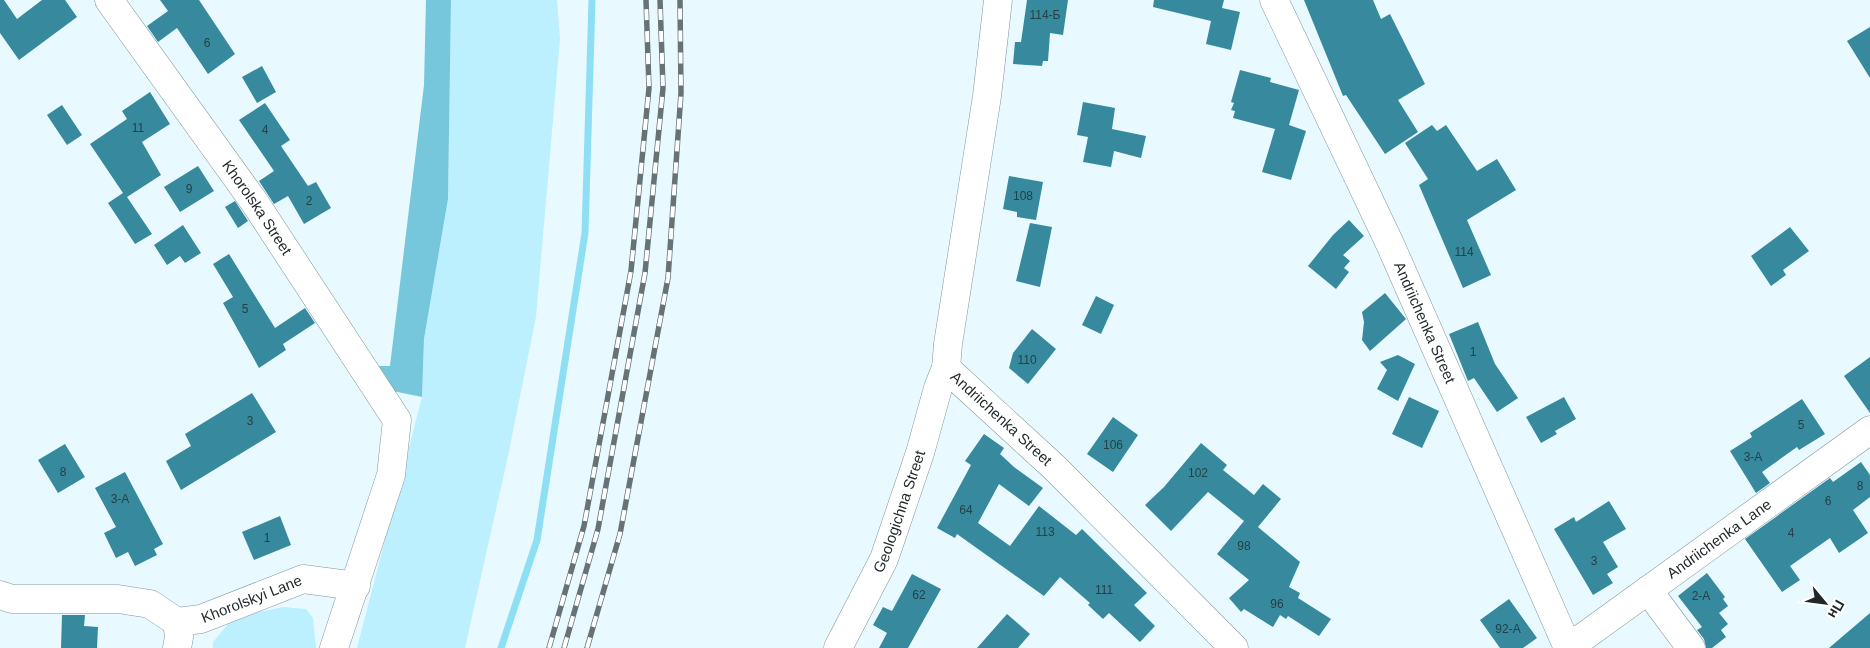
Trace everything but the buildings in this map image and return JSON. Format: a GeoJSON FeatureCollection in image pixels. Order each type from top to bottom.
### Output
{"type":"FeatureCollection","features":[{"type":"Feature","properties":{"kind":"street","name":"Khorolska Street"},"geometry":{"type":"LineString","coordinates":[[109,0],[254,203],[397,420],[391,475],[356,586]]}},
{"type":"Feature","properties":{"kind":"street","name":"Andriichenka Street"},"geometry":{"type":"LineString","coordinates":[[998,0],[987,96],[948,344],[946,368],[1055,468],[1234,648]]}},
{"type":"Feature","properties":{"kind":"street","name":"Andriichenka Street"},"geometry":{"type":"LineString","coordinates":[[1274,0],[1390,244],[1568,648]]}},
{"type":"Feature","properties":{"kind":"street","name":"Geologichna Street"},"geometry":{"type":"LineString","coordinates":[[838,648],[884,559],[920,453],[938,388],[946,368]]}},
{"type":"Feature","properties":{"kind":"street","name":"Andriichenka Lane"},"geometry":{"type":"LineString","coordinates":[[1568,648],[1870,430]]}},
{"type":"Feature","properties":{"kind":"street","name":"Khorolskyi Lane"},"geometry":{"type":"LineString","coordinates":[[0,595],[12,599],[118,599],[150,604],[177,635],[201,619],[303,579],[356,586]]}},
{"type":"Feature","properties":{"kind":"street"},"geometry":{"type":"LineString","coordinates":[[334,648],[356,586]]}},
{"type":"Feature","properties":{"kind":"street"},"geometry":{"type":"LineString","coordinates":[[1648,590],[1691,648]]}},
{"type":"Feature","properties":{"kind":"shaded area"},"geometry":{"type":"Polygon","coordinates":[[[426,0],[451,0],[448,199],[424,339],[422,397],[383,389],[370,366],[390,366],[424,85],[426,0]]]}},
{"type":"Feature","properties":{"kind":"shaded area"},"geometry":{"type":"Polygon","coordinates":[[[451,0],[557,0],[560,39],[536,317],[508,456],[465,648],[357,648],[422,397],[424,339],[448,199],[451,0]]]}},
{"type":"Feature","properties":{"kind":"shaded area"},"geometry":{"type":"Polygon","coordinates":[[[283,607],[306,609],[313,618],[316,648],[213,648],[213,642],[234,617],[283,607]]]}},
{"type":"Feature","properties":{"kind":"waterway"},"geometry":{"type":"LineString","coordinates":[[501,648],[537,540],[585,233],[592,0]]}},
{"type":"Feature","properties":{"kind":"railway"},"geometry":{"type":"LineString","coordinates":[[549,648],[584,526],[631,271],[649,88],[646,0]]}},
{"type":"Feature","properties":{"kind":"railway"},"geometry":{"type":"LineString","coordinates":[[564,648],[598,529],[645,273],[663,88],[660,0]]}},
{"type":"Feature","properties":{"kind":"railway"},"geometry":{"type":"LineString","coordinates":[[587,648],[620,534],[668,278],[681,93],[680,0]]}}]}
